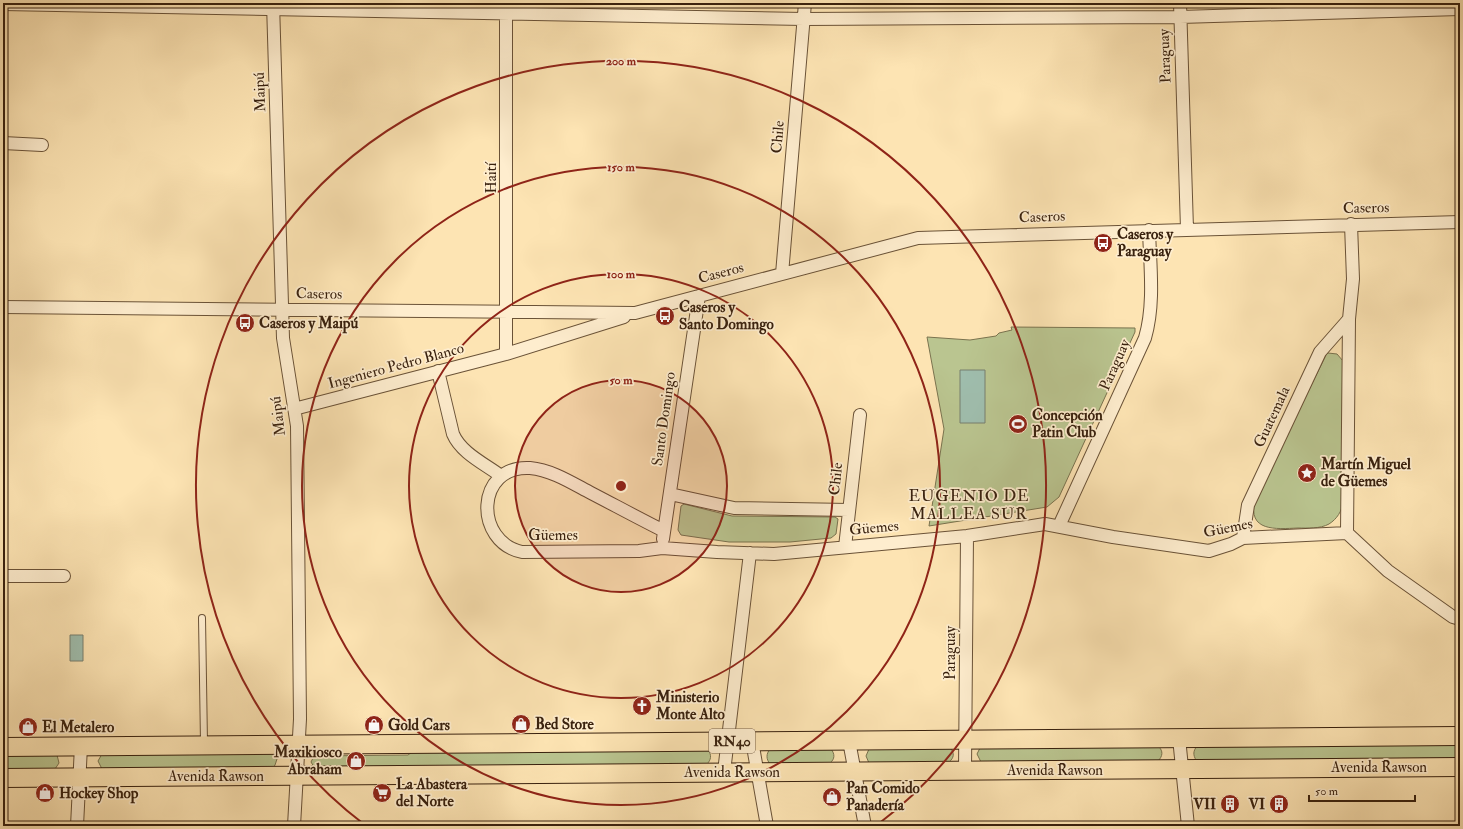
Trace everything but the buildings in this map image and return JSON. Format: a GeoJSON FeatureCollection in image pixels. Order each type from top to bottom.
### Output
{"type":"FeatureCollection","features":[{"type":"Feature","properties":{"kind":"main road","name":"Avenida Rawson"},"geometry":{"type":"LineString","coordinates":[[3,746],[1460,736]]}},
{"type":"Feature","properties":{"kind":"main road","name":"Avenida Rawson"},"geometry":{"type":"LineString","coordinates":[[3,778],[1460,767]]}},
{"type":"Feature","properties":{"kind":"street","name":"Chile"},"geometry":{"type":"LineString","coordinates":[[782,274],[805,3]]}},
{"type":"Feature","properties":{"kind":"street","name":"Paraguay"},"geometry":{"type":"LineString","coordinates":[[1180,3],[1187,229]]}},
{"type":"Feature","properties":{"kind":"street"},"geometry":{"type":"LineString","coordinates":[[3,4],[506,8],[804,18],[1180,17],[1460,8]]}},
{"type":"Feature","properties":{"kind":"street","name":"Maipú"},"geometry":{"type":"LineString","coordinates":[[273,6],[283,338],[297,426],[300,719],[294,826]]}},
{"type":"Feature","properties":{"kind":"street","name":"Haití"},"geometry":{"type":"LineString","coordinates":[[506,8],[506,354]]}},
{"type":"Feature","properties":{"kind":"street"},"geometry":{"type":"LineString","coordinates":[[3,143],[42,145]]}},
{"type":"Feature","properties":{"kind":"street","name":"Caseros"},"geometry":{"type":"LineString","coordinates":[[506,354],[635,314],[918,238],[1460,222]]}},
{"type":"Feature","properties":{"kind":"street"},"geometry":{"type":"LineString","coordinates":[[1352,224],[1353,279],[1349,319],[1347,533],[1388,571],[1453,617],[1460,619]]}},
{"type":"Feature","properties":{"kind":"street","name":"Paraguay"},"geometry":{"type":"LineString","coordinates":[[1059,526],[1146,333],[1151,311],[1149,230]]}},
{"type":"Feature","properties":{"kind":"street","name":"Santo Domingo"},"geometry":{"type":"LineString","coordinates":[[662,548],[699,296]]}},
{"type":"Feature","properties":{"kind":"street","name":"Caseros"},"geometry":{"type":"LineString","coordinates":[[3,307],[635,314]]}},
{"type":"Feature","properties":{"kind":"street","name":"Guatemala"},"geometry":{"type":"LineString","coordinates":[[1243,538],[1248,505],[1320,352],[1349,319]]}},
{"type":"Feature","properties":{"kind":"street","name":"Ingeniero Pedro Blanco"},"geometry":{"type":"LineString","coordinates":[[294,409],[506,354]]}},
{"type":"Feature","properties":{"kind":"street"},"geometry":{"type":"LineString","coordinates":[[438,371],[455,439],[466,451],[501,476],[508,471],[518,468],[532,468],[548,471],[664,531]]}},
{"type":"Feature","properties":{"kind":"street","name":"Chile"},"geometry":{"type":"LineString","coordinates":[[845,547],[860,415]]}},
{"type":"Feature","properties":{"kind":"street","name":"Güemes"},"geometry":{"type":"LineString","coordinates":[[501,476],[496,481],[488,497],[486,510],[487,518],[502,542],[513,549],[522,552],[631,551],[662,548],[774,554],[967,536],[1045,524],[1113,537],[1209,551],[1231,544],[1243,538],[1347,533]]}},
{"type":"Feature","properties":{"kind":"street","name":"Güemes"},"geometry":{"type":"LineString","coordinates":[[670,494],[734,508],[849,510]]}},
{"type":"Feature","properties":{"kind":"street","name":"Paraguay"},"geometry":{"type":"LineString","coordinates":[[965,770],[967,536]]}},
{"type":"Feature","properties":{"kind":"street"},"geometry":{"type":"LineString","coordinates":[[724,772],[750,553]]}},
{"type":"Feature","properties":{"kind":"street"},"geometry":{"type":"LineString","coordinates":[[3,576],[64,576]]}},
{"type":"Feature","properties":{"kind":"street"},"geometry":{"type":"LineString","coordinates":[[1179,738],[1188,826]]}},
{"type":"Feature","properties":{"kind":"street"},"geometry":{"type":"LineString","coordinates":[[849,740],[865,826]]}},
{"type":"Feature","properties":{"kind":"street"},"geometry":{"type":"LineString","coordinates":[[752,741],[767,826]]}},
{"type":"Feature","properties":{"kind":"street"},"geometry":{"type":"LineString","coordinates":[[77,826],[81,746]]}},
{"type":"Feature","properties":{"kind":"lane"},"geometry":{"type":"LineString","coordinates":[[202,618],[204,745]]}},
{"type":"Feature","properties":{"kind":"green space","name":"Concepción Patin Club"},"geometry":{"type":"Polygon","coordinates":[[[1011,327],[1135,328],[1135,332],[1059,497],[1047,507],[929,526],[944,429],[927,337],[970,340],[996,336],[999,333],[1012,330],[1011,327]]]}},
{"type":"Feature","properties":{"kind":"green space"},"geometry":{"type":"Polygon","coordinates":[[[1328,353],[1337,354],[1343,361],[1342,509],[1334,520],[1322,527],[1281,529],[1265,526],[1259,523],[1255,518],[1255,500],[1328,353]]]}},
{"type":"Feature","properties":{"kind":"green space"},"geometry":{"type":"Polygon","coordinates":[[[684,504],[732,516],[835,517],[838,519],[836,534],[831,538],[790,542],[729,542],[681,535],[678,530],[681,506],[684,504]]]}},
{"type":"Feature","properties":{"kind":"green space"},"geometry":{"type":"Polygon","coordinates":[[[1460,744],[1460,758],[1196,760],[1194,756],[1197,746],[1460,744]]]}},
{"type":"Feature","properties":{"kind":"green space"},"geometry":{"type":"Polygon","coordinates":[[[1159,747],[1162,754],[1158,761],[981,762],[977,754],[980,748],[1159,747]]]}},
{"type":"Feature","properties":{"kind":"green space"},"geometry":{"type":"Polygon","coordinates":[[[950,748],[953,755],[949,762],[869,763],[866,756],[869,749],[950,748]]]}},
{"type":"Feature","properties":{"kind":"green space"},"geometry":{"type":"Polygon","coordinates":[[[770,749],[831,749],[834,756],[830,763],[770,764],[767,756],[770,749]]]}},
{"type":"Feature","properties":{"kind":"green space"},"geometry":{"type":"Polygon","coordinates":[[[708,750],[710,757],[707,764],[314,767],[311,762],[314,756],[408,755],[412,752],[708,750]]]}},
{"type":"Feature","properties":{"kind":"green space"},"geometry":{"type":"Polygon","coordinates":[[[273,753],[277,759],[273,768],[102,769],[98,761],[102,754],[273,753]]]}},
{"type":"Feature","properties":{"kind":"green space"},"geometry":{"type":"Polygon","coordinates":[[[3,755],[57,755],[59,763],[55,769],[3,770],[3,755]]]}},
{"type":"Feature","properties":{"kind":"shaded area"},"geometry":{"type":"Polygon","coordinates":[[[960,370],[985,370],[985,423],[960,423],[960,370]]]}},
{"type":"Feature","properties":{"kind":"shaded area"},"geometry":{"type":"Polygon","coordinates":[[[70,635],[83,635],[83,661],[70,661],[70,635]]]}},
{"type":"Feature","properties":{"kind":"place","name":"Caseros y Paraguay"},"geometry":{"type":"Point","coordinates":[1103,243]}},
{"type":"Feature","properties":{"kind":"place","name":"Caseros y Santo Domingo"},"geometry":{"type":"Point","coordinates":[665,316]}},
{"type":"Feature","properties":{"kind":"place","name":"Caseros y Maipú"},"geometry":{"type":"Point","coordinates":[245,323]}},
{"type":"Feature","properties":{"kind":"place","name":"Concepción Patin Club"},"geometry":{"type":"Point","coordinates":[1018,424]}},
{"type":"Feature","properties":{"kind":"place","name":"Martín Miguel de Güemes"},"geometry":{"type":"Point","coordinates":[1307,473]}},
{"type":"Feature","properties":{"kind":"place","name":"Ministerio Monte Alto"},"geometry":{"type":"Point","coordinates":[642,706]}},
{"type":"Feature","properties":{"kind":"place","name":"Bed Store"},"geometry":{"type":"Point","coordinates":[521,724]}},
{"type":"Feature","properties":{"kind":"place","name":"Gold Cars"},"geometry":{"type":"Point","coordinates":[374,725]}},
{"type":"Feature","properties":{"kind":"place","name":"El Metalero"},"geometry":{"type":"Point","coordinates":[28,727]}},
{"type":"Feature","properties":{"kind":"place","name":"Maxikiosco Abraham"},"geometry":{"type":"Point","coordinates":[356,761]}},
{"type":"Feature","properties":{"kind":"place","name":"Hockey Shop"},"geometry":{"type":"Point","coordinates":[45,793]}},
{"type":"Feature","properties":{"kind":"place","name":"La Abastera del Norte"},"geometry":{"type":"Point","coordinates":[382,793]}},
{"type":"Feature","properties":{"kind":"place","name":"Pan Comido Panadería"},"geometry":{"type":"Point","coordinates":[832,797]}},
{"type":"Feature","properties":{"kind":"place","name":"VII"},"geometry":{"type":"Point","coordinates":[1230,804]}},
{"type":"Feature","properties":{"kind":"place","name":"VI"},"geometry":{"type":"Point","coordinates":[1279,804]}},
{"type":"Feature","properties":{"kind":"district","name":"EUGENIO DE MALLEA SUR"},"geometry":{"type":"Point","coordinates":[969,505]}}]}
